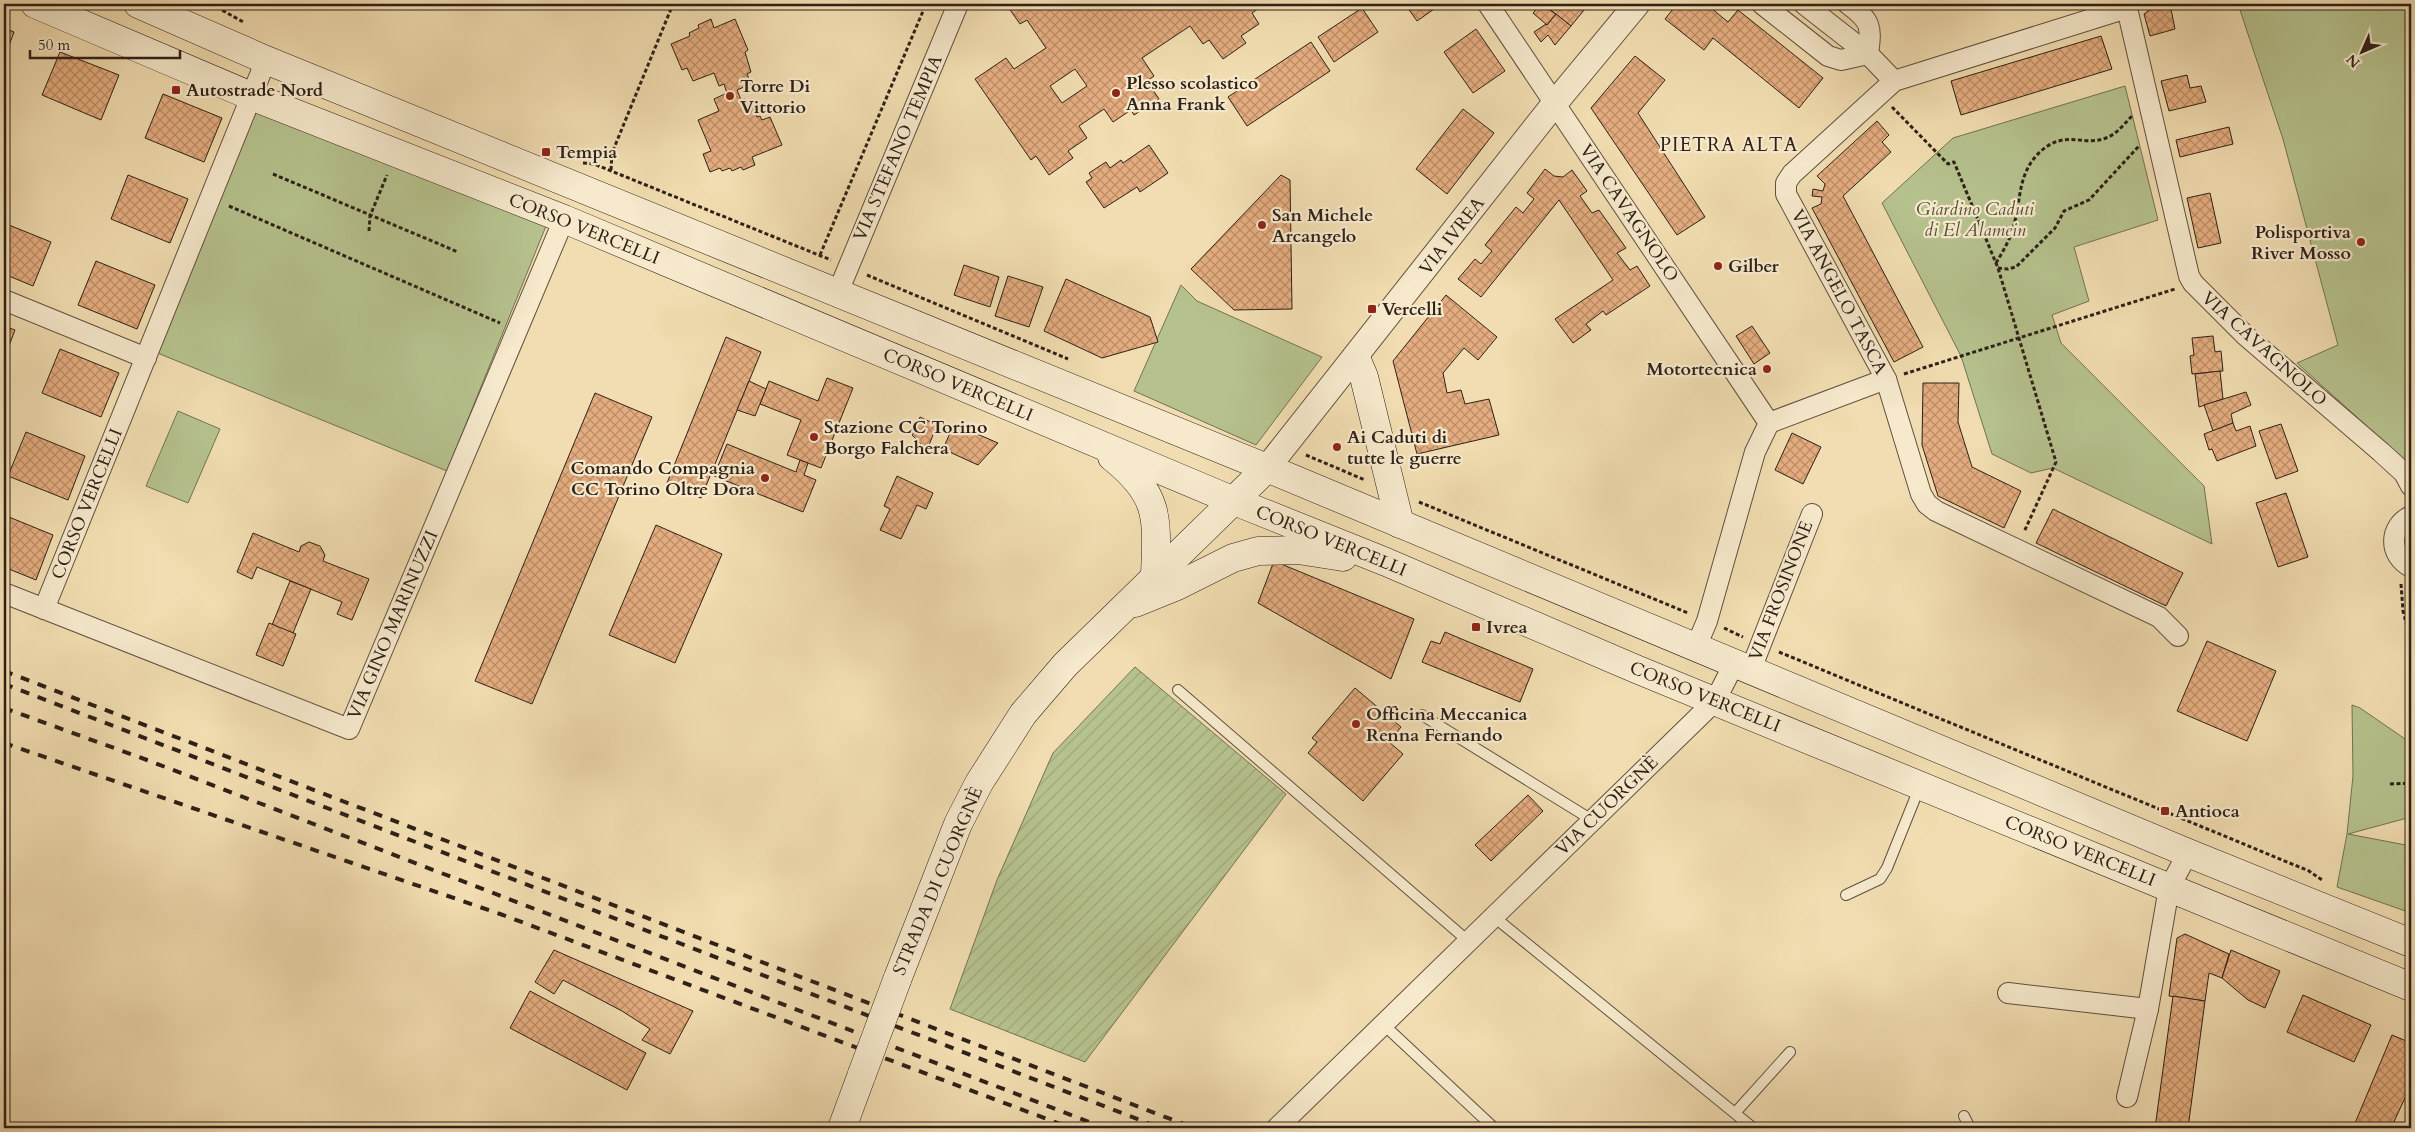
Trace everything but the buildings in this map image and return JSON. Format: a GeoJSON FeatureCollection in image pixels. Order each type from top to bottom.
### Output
{"type":"FeatureCollection","features":[{"type":"Feature","properties":{"kind":"main road","name":"CORSO VERCELLI"},"geometry":{"type":"LineString","coordinates":[[35,4],[251,96],[564,220],[1715,701],[2411,987]]}},
{"type":"Feature","properties":{"kind":"main road"},"geometry":{"type":"LineString","coordinates":[[138,4],[266,60],[1267,468],[1696,647],[1749,659],[2188,853],[2411,943]]}},
{"type":"Feature","properties":{"kind":"main road"},"geometry":{"type":"LineString","coordinates":[[1356,358],[1364,377],[1400,524]]}},
{"type":"Feature","properties":{"kind":"main road"},"geometry":{"type":"LineString","coordinates":[[1093,442],[1132,473],[1144,487],[1150,499],[1155,522],[1155,576]]}},
{"type":"Feature","properties":{"kind":"main road","name":"STRADA DI CUORGNÈ"},"geometry":{"type":"LineString","coordinates":[[842,1128],[958,824],[983,776],[1006,739],[1042,692],[1066,665],[1267,468]]}},
{"type":"Feature","properties":{"kind":"main road"},"geometry":{"type":"LineString","coordinates":[[1124,607],[1177,586],[1233,558],[1258,551],[1298,550],[1386,562]]}},
{"type":"Feature","properties":{"kind":"street","name":"VIA STEFANO TEMPIA"},"geometry":{"type":"LineString","coordinates":[[838,292],[958,4]]}},
{"type":"Feature","properties":{"kind":"street","name":"VIA CAVAGNOLO"},"geometry":{"type":"LineString","coordinates":[[1488,4],[1769,423]]}},
{"type":"Feature","properties":{"kind":"street","name":"VIA IVREA"},"geometry":{"type":"LineString","coordinates":[[1267,468],[1356,358],[1555,103],[1637,4]]}},
{"type":"Feature","properties":{"kind":"street"},"geometry":{"type":"LineString","coordinates":[[1762,4],[1828,56],[1841,60],[1868,54]]}},
{"type":"Feature","properties":{"kind":"street"},"geometry":{"type":"LineString","coordinates":[[1804,4],[1868,54],[1887,87]]}},
{"type":"Feature","properties":{"kind":"street"},"geometry":{"type":"LineString","coordinates":[[1848,4],[1866,17],[1872,31],[1868,54]]}},
{"type":"Feature","properties":{"kind":"street","name":"VIA CAVAGNOLO"},"geometry":{"type":"LineString","coordinates":[[2127,8],[2192,283],[2246,336],[2404,473],[2411,485],[2409,517]]}},
{"type":"Feature","properties":{"kind":"street","name":"VIA ANGELO TASCA"},"geometry":{"type":"LineString","coordinates":[[2127,8],[1887,87],[1792,174],[1786,183],[1786,194],[1886,379],[1921,494],[1928,504],[1936,511],[2160,617],[2178,636]]}},
{"type":"Feature","properties":{"kind":"street","name":"CORSO VERCELLI"},"geometry":{"type":"LineString","coordinates":[[44,610],[266,60]]}},
{"type":"Feature","properties":{"kind":"street","name":"VIA GINO MARINUZZI"},"geometry":{"type":"LineString","coordinates":[[44,610],[349,729],[564,220]]}},
{"type":"Feature","properties":{"kind":"street"},"geometry":{"type":"LineString","coordinates":[[4,300],[146,358]]}},
{"type":"Feature","properties":{"kind":"street"},"geometry":{"type":"LineString","coordinates":[[1696,647],[1708,621],[1755,452],[1769,423],[1886,379]]}},
{"type":"Feature","properties":{"kind":"street","name":"VIA FROSINONE"},"geometry":{"type":"LineString","coordinates":[[1749,659],[1812,514]]}},
{"type":"Feature","properties":{"kind":"street"},"geometry":{"type":"LineString","coordinates":[[2408,565],[2394,549],[2394,540],[2395,532],[2409,517]]}},
{"type":"Feature","properties":{"kind":"street"},"geometry":{"type":"LineString","coordinates":[[4,592],[44,610]]}},
{"type":"Feature","properties":{"kind":"street","name":"VIA CUORGNÈ"},"geometry":{"type":"LineString","coordinates":[[1277,1128],[1492,916],[1715,701],[1749,659]]}},
{"type":"Feature","properties":{"kind":"street"},"geometry":{"type":"LineString","coordinates":[[2127,1097],[2148,1009],[2169,888],[2188,853]]}},
{"type":"Feature","properties":{"kind":"street"},"geometry":{"type":"LineString","coordinates":[[2008,993],[2148,1009]]}},
{"type":"Feature","properties":{"kind":"lane"},"geometry":{"type":"LineString","coordinates":[[1178,690],[1468,941]]}},
{"type":"Feature","properties":{"kind":"lane"},"geometry":{"type":"LineString","coordinates":[[1422,715],[1592,820]]}},
{"type":"Feature","properties":{"kind":"lane"},"geometry":{"type":"LineString","coordinates":[[1846,895],[1880,879],[1887,868],[1920,785]]}},
{"type":"Feature","properties":{"kind":"lane"},"geometry":{"type":"LineString","coordinates":[[1492,916],[1754,1128]]}},
{"type":"Feature","properties":{"kind":"lane"},"geometry":{"type":"LineString","coordinates":[[1383,1024],[1494,1128]]}},
{"type":"Feature","properties":{"kind":"lane"},"geometry":{"type":"LineString","coordinates":[[1734,1113],[1790,1052]]}},
{"type":"Feature","properties":{"kind":"lane"},"geometry":{"type":"LineString","coordinates":[[1964,1116],[1970,1128]]}},
{"type":"Feature","properties":{"kind":"path"},"geometry":{"type":"LineString","coordinates":[[611,170],[612,153],[673,4]]}},
{"type":"Feature","properties":{"kind":"path"},"geometry":{"type":"LineString","coordinates":[[820,256],[926,4]]}},
{"type":"Feature","properties":{"kind":"path"},"geometry":{"type":"LineString","coordinates":[[1887,87],[1948,164],[1954,162],[1998,268],[2021,338],[2030,376],[2056,462],[2016,549]]}},
{"type":"Feature","properties":{"kind":"path"},"geometry":{"type":"LineString","coordinates":[[1996,263],[2011,236],[2021,183],[2027,170],[2041,151],[2067,139],[2098,140],[2115,134],[2149,100]]}},
{"type":"Feature","properties":{"kind":"path"},"geometry":{"type":"LineString","coordinates":[[1998,268],[2008,269],[2016,267],[2055,228],[2064,211],[2089,200],[2156,129]]}},
{"type":"Feature","properties":{"kind":"path"},"geometry":{"type":"LineString","coordinates":[[369,231],[370,216],[396,153]]}},
{"type":"Feature","properties":{"kind":"path"},"geometry":{"type":"LineString","coordinates":[[273,174],[458,252]]}},
{"type":"Feature","properties":{"kind":"path"},"geometry":{"type":"LineString","coordinates":[[210,198],[517,331]]}},
{"type":"Feature","properties":{"kind":"path"},"geometry":{"type":"LineString","coordinates":[[1886,379],[2192,283]]}},
{"type":"Feature","properties":{"kind":"path"},"geometry":{"type":"LineString","coordinates":[[1306,455],[1708,621],[1749,659],[2309,871],[2326,883]]}},
{"type":"Feature","properties":{"kind":"path"},"geometry":{"type":"LineString","coordinates":[[2408,565],[2401,596],[2411,641]]}},
{"type":"Feature","properties":{"kind":"path"},"geometry":{"type":"LineString","coordinates":[[2390,784],[2411,783]]}},
{"type":"Feature","properties":{"kind":"green space","name":"Polisportiva River Mosso"},"geometry":{"type":"Polygon","coordinates":[[[2238,4],[2411,4],[2411,466],[2297,363],[2338,345],[2283,139],[2238,4]]]}},
{"type":"Feature","properties":{"kind":"green space","name":"Giardino Caduti di El Alamein"},"geometry":{"type":"Polygon","coordinates":[[[2125,86],[2158,220],[2074,247],[2089,301],[2052,315],[2061,343],[2204,486],[2212,544],[2053,468],[2031,473],[1992,454],[1961,356],[1882,203],[1953,138],[2125,86]]]}},
{"type":"Feature","properties":{"kind":"green space"},"geometry":{"type":"Polygon","coordinates":[[[254,107],[546,226],[447,471],[155,352],[254,107]]]}},
{"type":"Feature","properties":{"kind":"green space"},"geometry":{"type":"Polygon","coordinates":[[[1181,285],[1197,301],[1322,357],[1256,445],[1134,391],[1181,285]]]}},
{"type":"Feature","properties":{"kind":"green space"},"geometry":{"type":"Polygon","coordinates":[[[178,411],[220,429],[188,503],[146,486],[178,411]]]}},
{"type":"Feature","properties":{"kind":"green space"},"geometry":{"type":"Polygon","coordinates":[[[1135,667],[1286,794],[1085,1062],[950,1009],[997,880],[1053,753],[1135,667]]]}},
{"type":"Feature","properties":{"kind":"green space"},"geometry":{"type":"Polygon","coordinates":[[[2352,705],[2360,708],[2411,743],[2411,817],[2348,834],[2411,846],[2411,913],[2337,887],[2347,834],[2353,776],[2352,705]]]}},
{"type":"Feature","properties":{"kind":"railway"},"geometry":{"type":"LineString","coordinates":[[4,671],[1194,1128]]}},
{"type":"Feature","properties":{"kind":"railway"},"geometry":{"type":"LineString","coordinates":[[4,684],[1161,1128]]}},
{"type":"Feature","properties":{"kind":"railway"},"geometry":{"type":"LineString","coordinates":[[4,708],[147,760],[1105,1128]]}},
{"type":"Feature","properties":{"kind":"railway"},"geometry":{"type":"LineString","coordinates":[[4,743],[503,915],[1071,1128]]}},
{"type":"Feature","properties":{"kind":"place","name":"Autostrade Nord"},"geometry":{"type":"Point","coordinates":[176,90]}},
{"type":"Feature","properties":{"kind":"place","name":"Plesso scolastico Anna Frank"},"geometry":{"type":"Point","coordinates":[1116,93]}},
{"type":"Feature","properties":{"kind":"place","name":"Torre Di Vittorio"},"geometry":{"type":"Point","coordinates":[730,96]}},
{"type":"Feature","properties":{"kind":"place","name":"Tempia"},"geometry":{"type":"Point","coordinates":[546,152]}},
{"type":"Feature","properties":{"kind":"place","name":"San Michele Arcangelo"},"geometry":{"type":"Point","coordinates":[1262,225]}},
{"type":"Feature","properties":{"kind":"place","name":"Polisportiva River Mosso"},"geometry":{"type":"Point","coordinates":[2361,242]}},
{"type":"Feature","properties":{"kind":"place","name":"Gilber"},"geometry":{"type":"Point","coordinates":[1718,266]}},
{"type":"Feature","properties":{"kind":"place","name":"Vercelli"},"geometry":{"type":"Point","coordinates":[1372,309]}},
{"type":"Feature","properties":{"kind":"place","name":"Motortecnica"},"geometry":{"type":"Point","coordinates":[1767,369]}},
{"type":"Feature","properties":{"kind":"place","name":"Stazione CC Torino Borgo Falchera"},"geometry":{"type":"Point","coordinates":[814,437]}},
{"type":"Feature","properties":{"kind":"place","name":"Ai Caduti di tutte le guerre"},"geometry":{"type":"Point","coordinates":[1337,447]}},
{"type":"Feature","properties":{"kind":"place","name":"Comando Compagnia CC Torino Oltre Dora"},"geometry":{"type":"Point","coordinates":[765,478]}},
{"type":"Feature","properties":{"kind":"place","name":"Ivrea"},"geometry":{"type":"Point","coordinates":[1476,627]}},
{"type":"Feature","properties":{"kind":"place","name":"Officina Meccanica Renna Fernando"},"geometry":{"type":"Point","coordinates":[1356,724]}},
{"type":"Feature","properties":{"kind":"place","name":"Antioca"},"geometry":{"type":"Point","coordinates":[2165,811]}},
{"type":"Feature","properties":{"kind":"district","name":"PIETRA ALTA"},"geometry":{"type":"Point","coordinates":[1729,145]}}]}
